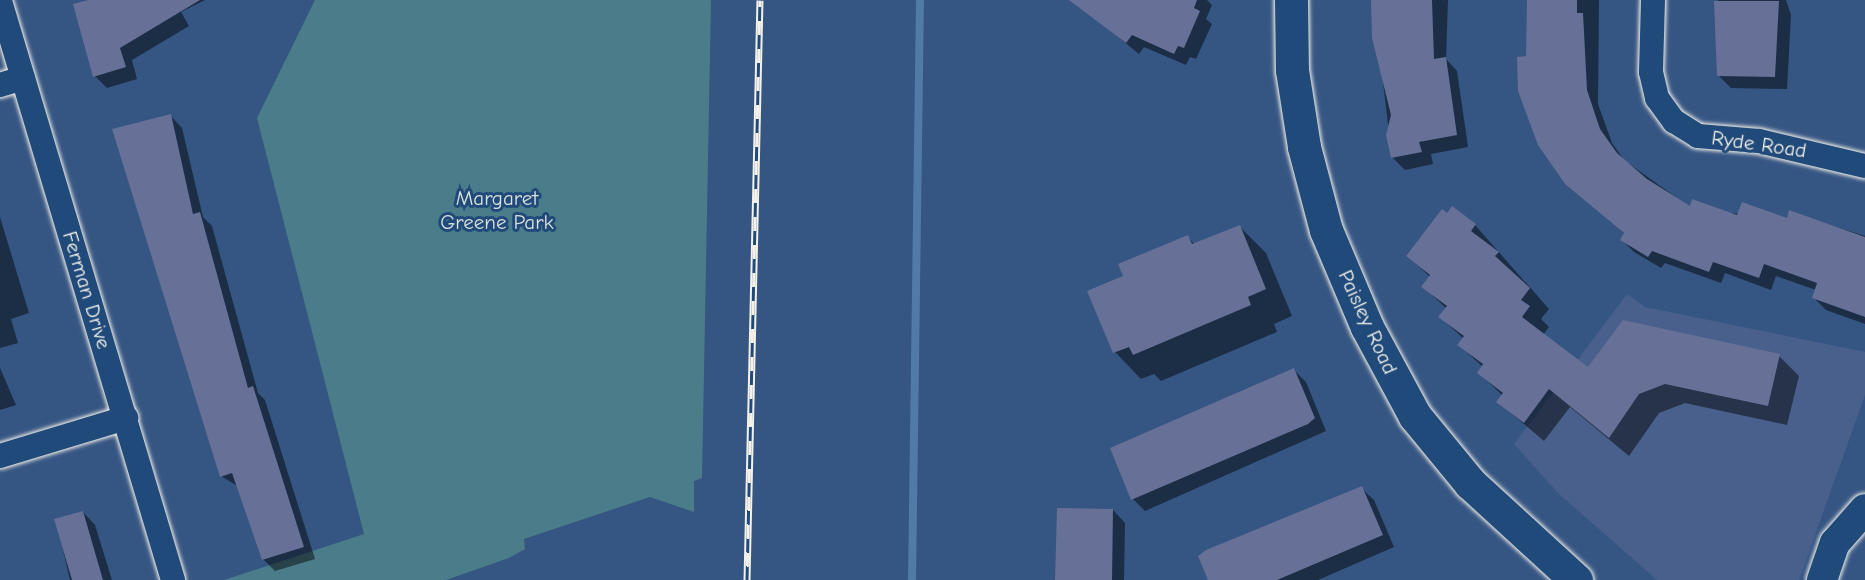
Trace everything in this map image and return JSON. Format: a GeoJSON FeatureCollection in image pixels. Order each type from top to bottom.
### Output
{"type":"FeatureCollection","features":[{"type":"Feature","properties":{"kind":"main road","name":"Paisley Road"},"geometry":{"type":"LineString","coordinates":[[1291,0],[1292,70],[1304,147],[1326,230],[1367,327],[1415,416],[1470,483],[1576,580]]}},
{"type":"Feature","properties":{"kind":"street","name":"Ryde Road"},"geometry":{"type":"LineString","coordinates":[[1653,0],[1651,72],[1658,98],[1674,121],[1698,136],[1759,141],[1865,166]]}},
{"type":"Feature","properties":{"kind":"street","name":"Ferman Drive"},"geometry":{"type":"LineString","coordinates":[[0,1],[173,580]]}},
{"type":"Feature","properties":{"kind":"street"},"geometry":{"type":"LineString","coordinates":[[0,85],[23,78]]}},
{"type":"Feature","properties":{"kind":"street"},"geometry":{"type":"LineString","coordinates":[[0,456],[126,418]]}},
{"type":"Feature","properties":{"kind":"street"},"geometry":{"type":"LineString","coordinates":[[1822,580],[1836,543],[1865,509]]}},
{"type":"Feature","properties":{"kind":"shaded area"},"geometry":{"type":"Polygon","coordinates":[[[1627,294],[1645,307],[1865,352],[1865,395],[1799,580],[1657,580],[1558,493],[1514,444],[1627,294]]]}},
{"type":"Feature","properties":{"kind":"green space","name":"Margaret Greene Park"},"geometry":{"type":"Polygon","coordinates":[[[315,0],[711,0],[702,478],[694,481],[694,512],[650,497],[524,539],[525,549],[509,558],[446,580],[224,580],[364,534],[257,118],[315,0]]]}},
{"type":"Feature","properties":{"kind":"building"},"geometry":{"type":"Polygon","coordinates":[[[88,0],[200,0],[120,48],[126,67],[93,77],[73,4],[88,0]]]}},
{"type":"Feature","properties":{"kind":"building"},"geometry":{"type":"Polygon","coordinates":[[[1069,0],[1197,0],[1194,8],[1200,11],[1184,48],[1178,46],[1174,54],[1132,35],[1126,43],[1069,0]]]}},
{"type":"Feature","properties":{"kind":"building"},"geometry":{"type":"Polygon","coordinates":[[[1371,0],[1432,0],[1434,59],[1446,57],[1457,135],[1419,142],[1422,152],[1391,158],[1386,135],[1391,115],[1372,38],[1371,0]]]}},
{"type":"Feature","properties":{"kind":"building"},"geometry":{"type":"Polygon","coordinates":[[[1527,0],[1577,0],[1577,13],[1583,13],[1587,90],[1600,129],[1617,153],[1647,179],[1690,206],[1692,199],[1737,215],[1742,202],[1787,218],[1789,210],[1865,237],[1865,317],[1812,298],[1817,283],[1764,264],[1759,278],[1713,262],[1709,272],[1652,251],[1648,257],[1620,240],[1624,233],[1565,184],[1538,145],[1518,91],[1517,57],[1526,56],[1527,0]]]}},
{"type":"Feature","properties":{"kind":"building"},"geometry":{"type":"Polygon","coordinates":[[[1714,1],[1779,1],[1775,77],[1717,76],[1714,1]]]}},
{"type":"Feature","properties":{"kind":"building"},"geometry":{"type":"Polygon","coordinates":[[[171,114],[193,214],[200,212],[248,388],[253,386],[304,547],[262,560],[232,473],[220,477],[112,129],[171,114]]]}},
{"type":"Feature","properties":{"kind":"building"},"geometry":{"type":"Polygon","coordinates":[[[1452,206],[1476,224],[1471,231],[1499,252],[1495,256],[1530,288],[1521,300],[1530,306],[1522,317],[1588,367],[1623,320],[1780,354],[1768,406],[1665,384],[1639,394],[1609,438],[1549,389],[1524,423],[1496,402],[1503,393],[1477,373],[1483,364],[1457,345],[1464,336],[1438,317],[1447,306],[1421,287],[1430,275],[1406,256],[1442,209],[1447,213],[1452,206]]]}},
{"type":"Feature","properties":{"kind":"building"},"geometry":{"type":"Polygon","coordinates":[[[1240,225],[1266,289],[1248,297],[1251,305],[1133,355],[1129,347],[1113,353],[1087,291],[1123,276],[1118,264],[1188,235],[1192,244],[1240,225]]]}},
{"type":"Feature","properties":{"kind":"building"},"geometry":{"type":"Polygon","coordinates":[[[1294,368],[1315,418],[1308,424],[1131,500],[1110,448],[1294,368]]]}},
{"type":"Feature","properties":{"kind":"building"},"geometry":{"type":"Polygon","coordinates":[[[1362,486],[1383,535],[1277,580],[1208,580],[1198,556],[1206,550],[1362,486]]]}},
{"type":"Feature","properties":{"kind":"building"},"geometry":{"type":"Polygon","coordinates":[[[1057,508],[1113,509],[1112,580],[1055,580],[1057,508]]]}},
{"type":"Feature","properties":{"kind":"building"},"geometry":{"type":"Polygon","coordinates":[[[83,511],[103,580],[72,580],[54,519],[83,511]]]}},
{"type":"Feature","properties":{"kind":"waterway"},"geometry":{"type":"LineString","coordinates":[[912,580],[920,0]]}},
{"type":"Feature","properties":{"kind":"railway"},"geometry":{"type":"LineString","coordinates":[[747,580],[760,0]]}}]}
